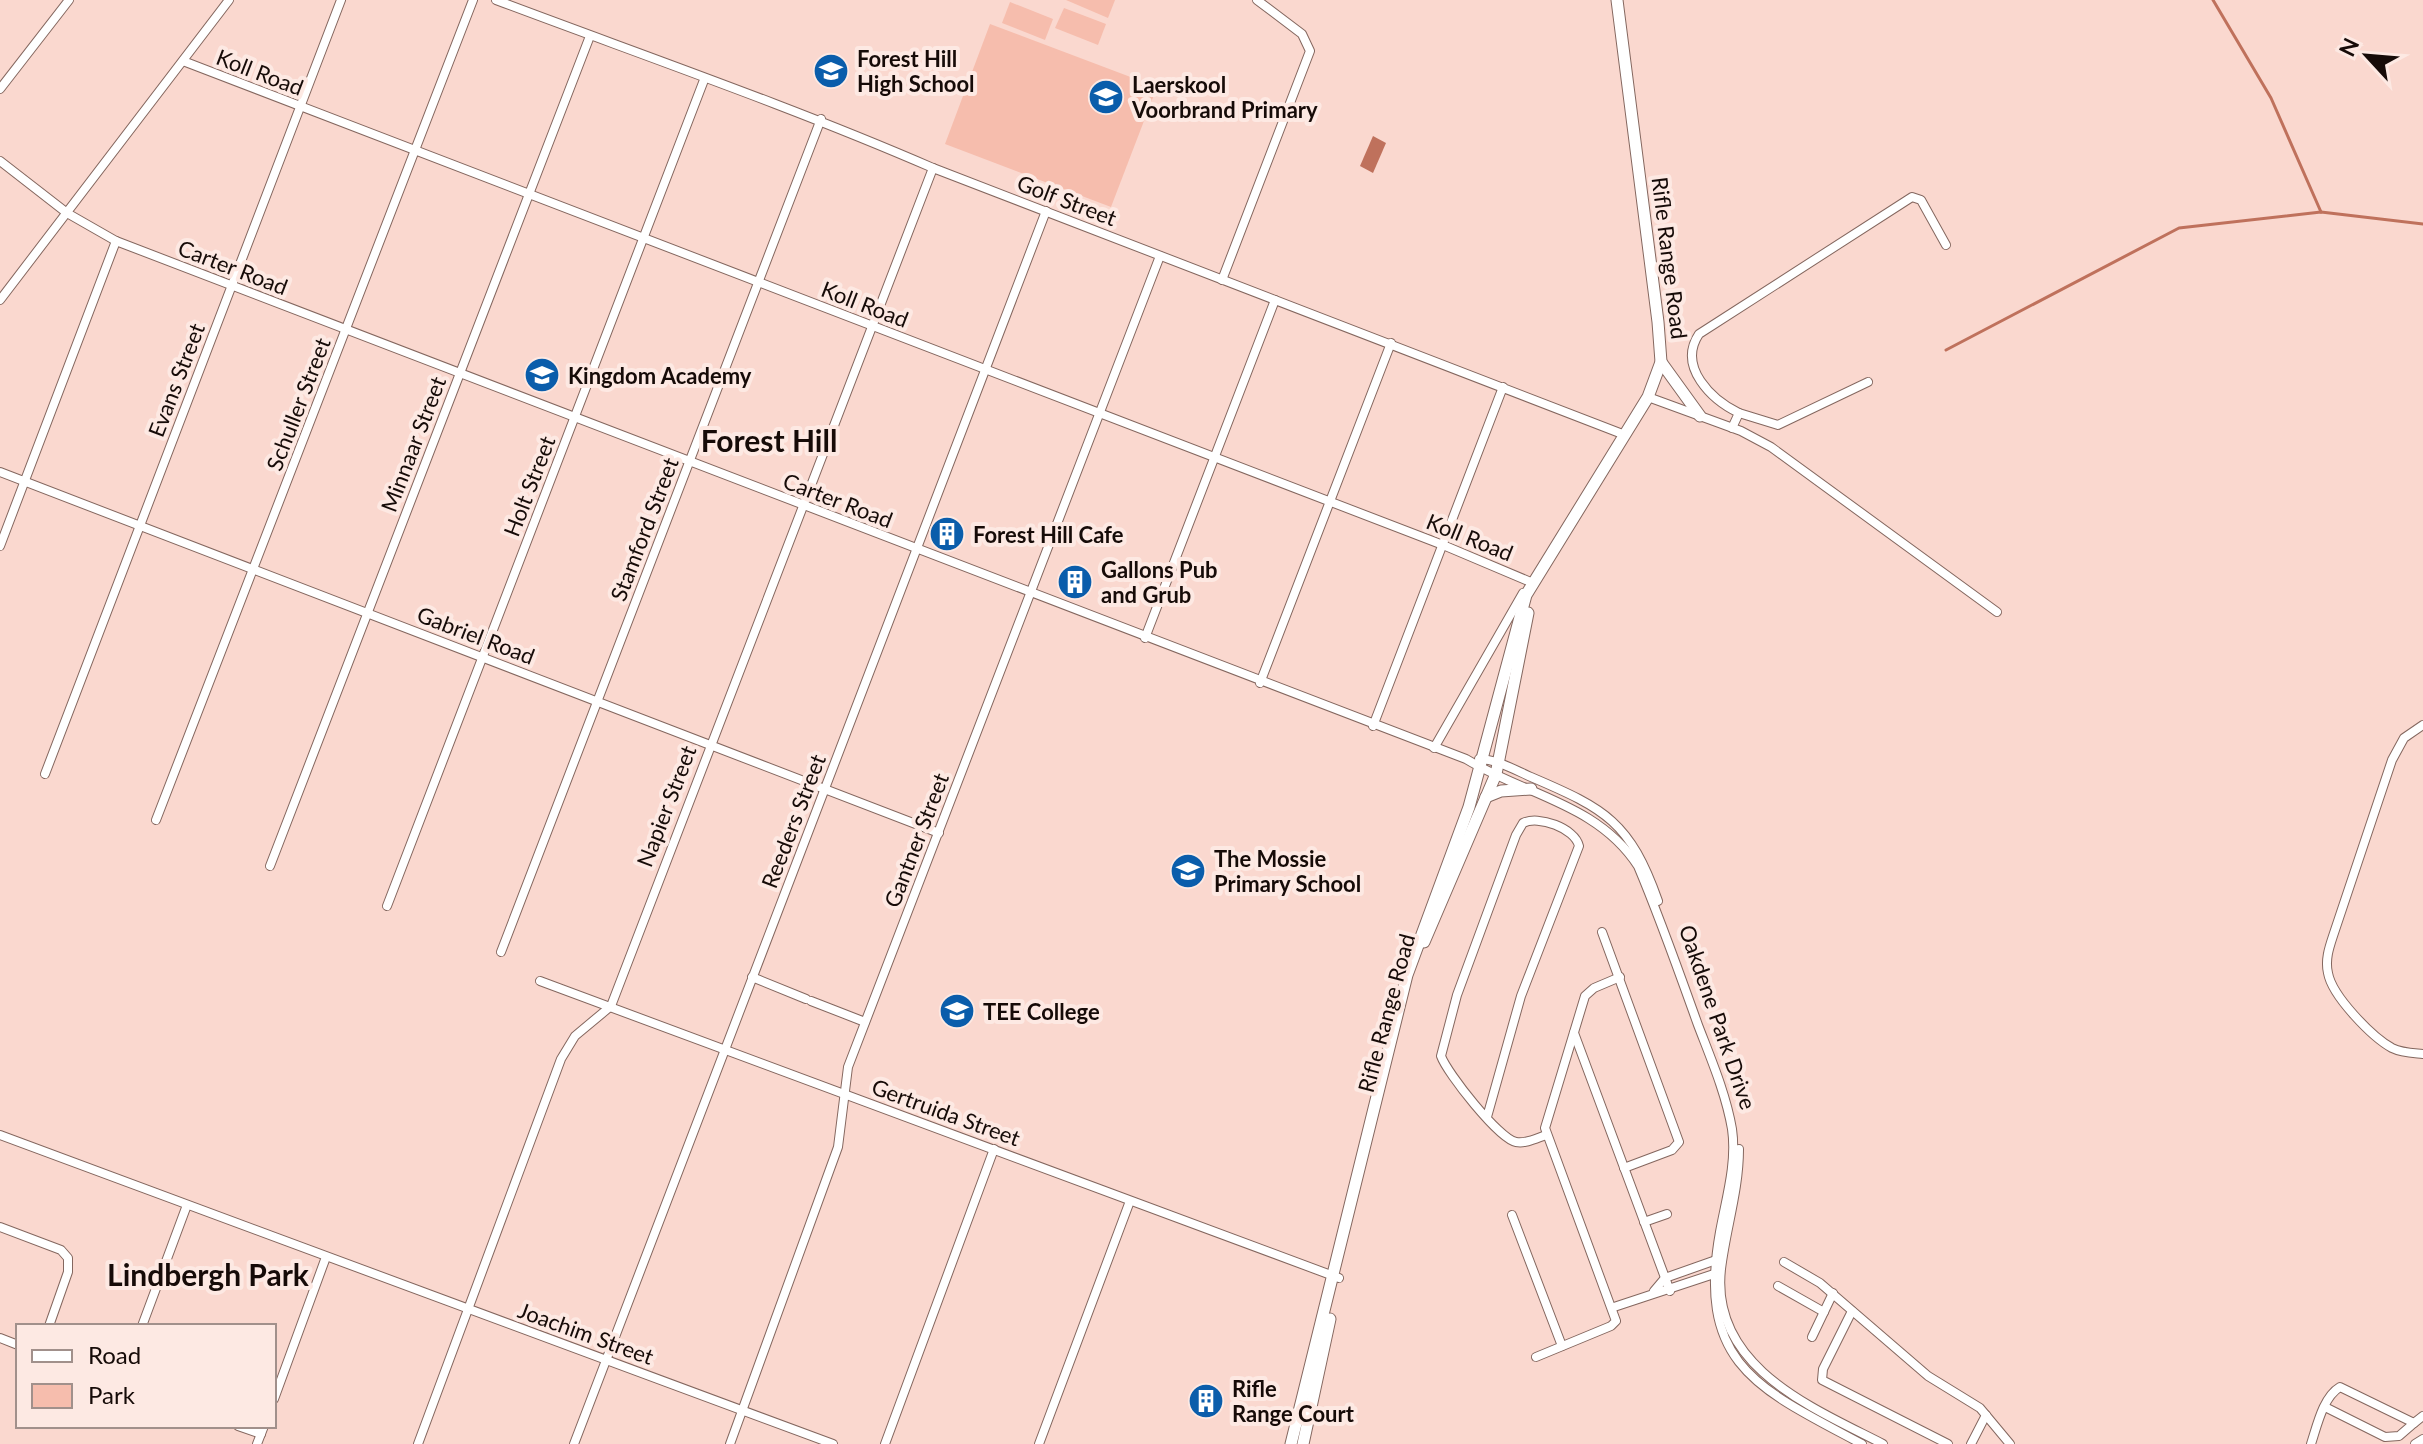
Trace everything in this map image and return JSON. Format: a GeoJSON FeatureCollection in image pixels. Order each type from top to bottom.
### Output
{"type":"FeatureCollection","features":[{"type":"Feature","properties":{"kind":"main road","name":"Rifle Range Road"},"geometry":{"type":"LineString","coordinates":[[1531,582],[1648,397],[1661,362],[1617,0]]}},
{"type":"Feature","properties":{"kind":"main road"},"geometry":{"type":"LineString","coordinates":[[1661,362],[1700,416]]}},
{"type":"Feature","properties":{"kind":"main road"},"geometry":{"type":"LineString","coordinates":[[1527,602],[1531,582]]}},
{"type":"Feature","properties":{"kind":"main road","name":"Rifle Range Road"},"geometry":{"type":"LineString","coordinates":[[1303,1444],[1336,1277],[1407,975],[1482,764],[1527,602]]}},
{"type":"Feature","properties":{"kind":"main road","name":"Rifle Range Road"},"geometry":{"type":"LineString","coordinates":[[1291,1444],[1422,945],[1497,769],[1527,602]]}},
{"type":"Feature","properties":{"kind":"main road"},"geometry":{"type":"LineString","coordinates":[[1486,797],[1501,791],[1531,789]]}},
{"type":"Feature","properties":{"kind":"street"},"geometry":{"type":"LineString","coordinates":[[0,89],[69,0]]}},
{"type":"Feature","properties":{"kind":"street"},"geometry":{"type":"LineString","coordinates":[[0,300],[229,0]]}},
{"type":"Feature","properties":{"kind":"street","name":"Evans Street"},"geometry":{"type":"LineString","coordinates":[[45,774],[341,0]]}},
{"type":"Feature","properties":{"kind":"street","name":"Schuller Street"},"geometry":{"type":"LineString","coordinates":[[156,820],[473,0]]}},
{"type":"Feature","properties":{"kind":"street","name":"Golf Street"},"geometry":{"type":"LineString","coordinates":[[496,0],[704,80],[821,119],[933,168],[1625,435]]}},
{"type":"Feature","properties":{"kind":"street"},"geometry":{"type":"LineString","coordinates":[[1222,280],[1310,51],[1302,34],[1257,0]]}},
{"type":"Feature","properties":{"kind":"street","name":"Minnaar Street"},"geometry":{"type":"LineString","coordinates":[[270,866],[590,36]]}},
{"type":"Feature","properties":{"kind":"street","name":"Koll Road"},"geometry":{"type":"LineString","coordinates":[[183,61],[1443,545],[1531,582]]}},
{"type":"Feature","properties":{"kind":"street","name":"Holt Street"},"geometry":{"type":"LineString","coordinates":[[387,906],[704,80]]}},
{"type":"Feature","properties":{"kind":"street","name":"Stamford Street"},"geometry":{"type":"LineString","coordinates":[[501,952],[821,119]]}},
{"type":"Feature","properties":{"kind":"street","name":"Carter Road"},"geometry":{"type":"LineString","coordinates":[[0,161],[67,213],[116,241],[1260,683],[1482,764]]}},
{"type":"Feature","properties":{"kind":"street","name":"Napier Street"},"geometry":{"type":"LineString","coordinates":[[418,1444],[561,1059],[575,1036],[611,1006],[709,743],[933,168]]}},
{"type":"Feature","properties":{"kind":"street"},"geometry":{"type":"LineString","coordinates":[[1868,382],[1778,425],[1739,413],[1717,402],[1698,377],[1693,351],[1699,334],[1912,197],[1921,200],[1946,245]]}},
{"type":"Feature","properties":{"kind":"street","name":"Reeders Street"},"geometry":{"type":"LineString","coordinates":[[574,1444],[1046,211]]}},
{"type":"Feature","properties":{"kind":"street"},"geometry":{"type":"LineString","coordinates":[[0,546],[116,241]]}},
{"type":"Feature","properties":{"kind":"street","name":"Gantner Street"},"geometry":{"type":"LineString","coordinates":[[730,1444],[838,1147],[842,1093],[865,1022],[1160,256]]}},
{"type":"Feature","properties":{"kind":"street"},"geometry":{"type":"LineString","coordinates":[[1145,638],[1275,300]]}},
{"type":"Feature","properties":{"kind":"street"},"geometry":{"type":"LineString","coordinates":[[1260,683],[1391,343]]}},
{"type":"Feature","properties":{"kind":"street"},"geometry":{"type":"LineString","coordinates":[[1373,726],[1503,387]]}},
{"type":"Feature","properties":{"kind":"street"},"geometry":{"type":"LineString","coordinates":[[1648,397],[1732,428],[1771,447],[1997,612]]}},
{"type":"Feature","properties":{"kind":"street"},"geometry":{"type":"LineString","coordinates":[[1732,428],[1739,413]]}},
{"type":"Feature","properties":{"kind":"street","name":"Gabriel Road"},"geometry":{"type":"LineString","coordinates":[[0,472],[939,833]]}},
{"type":"Feature","properties":{"kind":"street","name":"Rifle Range Road"},"geometry":{"type":"LineString","coordinates":[[1434,748],[1531,582]]}},
{"type":"Feature","properties":{"kind":"street"},"geometry":{"type":"LineString","coordinates":[[2423,725],[2404,738],[2392,760],[2333,936],[2327,966],[2338,995],[2389,1046],[2423,1054]]}},
{"type":"Feature","properties":{"kind":"street","name":"Oakdene Park Drive"},"geometry":{"type":"LineString","coordinates":[[1482,764],[1577,796],[1615,830],[1638,866],[1730,1119],[1731,1178],[1717,1273],[1717,1320],[1734,1356],[1747,1374],[1779,1400],[1862,1444]]}},
{"type":"Feature","properties":{"kind":"street","name":"Oakdene Park Drive"},"geometry":{"type":"LineString","coordinates":[[1497,769],[1615,830]]}},
{"type":"Feature","properties":{"kind":"street"},"geometry":{"type":"LineString","coordinates":[[1487,1117],[1521,996],[1579,846],[1573,835],[1539,820],[1523,823],[1516,835],[1441,1046],[1445,1067],[1487,1117],[1505,1137],[1516,1142],[1546,1135]]}},
{"type":"Feature","properties":{"kind":"street"},"geometry":{"type":"LineString","coordinates":[[1602,932],[1679,1142],[1672,1150],[1624,1168]]}},
{"type":"Feature","properties":{"kind":"street"},"geometry":{"type":"LineString","coordinates":[[752,977],[865,1022]]}},
{"type":"Feature","properties":{"kind":"street"},"geometry":{"type":"LineString","coordinates":[[1536,1357],[1611,1326],[1616,1316],[1546,1135],[1546,1119],[1588,993],[1620,977]]}},
{"type":"Feature","properties":{"kind":"street","name":"Gertruida Street"},"geometry":{"type":"LineString","coordinates":[[540,981],[1336,1277]]}},
{"type":"Feature","properties":{"kind":"street"},"geometry":{"type":"LineString","coordinates":[[1573,1031],[1670,1291]]}},
{"type":"Feature","properties":{"kind":"street","name":"Joachim Street"},"geometry":{"type":"LineString","coordinates":[[0,1135],[833,1444]]}},
{"type":"Feature","properties":{"kind":"street"},"geometry":{"type":"LineString","coordinates":[[885,1444],[994,1149]]}},
{"type":"Feature","properties":{"kind":"street"},"geometry":{"type":"LineString","coordinates":[[1039,1444],[1130,1201]]}},
{"type":"Feature","properties":{"kind":"street"},"geometry":{"type":"LineString","coordinates":[[143,1324],[187,1205]]}},
{"type":"Feature","properties":{"kind":"street"},"geometry":{"type":"LineString","coordinates":[[1644,1222],[1667,1214]]}},
{"type":"Feature","properties":{"kind":"street"},"geometry":{"type":"LineString","coordinates":[[1512,1215],[1562,1346]]}},
{"type":"Feature","properties":{"kind":"street"},"geometry":{"type":"LineString","coordinates":[[0,1227],[61,1250],[68,1258],[68,1272],[50,1324]]}},
{"type":"Feature","properties":{"kind":"street"},"geometry":{"type":"LineString","coordinates":[[276,1394],[326,1257]]}},
{"type":"Feature","properties":{"kind":"street"},"geometry":{"type":"LineString","coordinates":[[1654,1291],[1665,1278],[1719,1259]]}},
{"type":"Feature","properties":{"kind":"street"},"geometry":{"type":"LineString","coordinates":[[1784,1262],[1833,1293],[1911,1363],[1986,1415],[2010,1444]]}},
{"type":"Feature","properties":{"kind":"street"},"geometry":{"type":"LineString","coordinates":[[1614,1307],[1654,1291],[1670,1291],[1717,1273]]}},
{"type":"Feature","properties":{"kind":"street","name":"Oakdene Park Drive"},"geometry":{"type":"LineString","coordinates":[[1717,1273],[1730,1322],[1748,1356],[1768,1380],[1799,1402],[1883,1444]]}},
{"type":"Feature","properties":{"kind":"street"},"geometry":{"type":"LineString","coordinates":[[1778,1286],[1824,1312]]}},
{"type":"Feature","properties":{"kind":"street"},"geometry":{"type":"LineString","coordinates":[[1812,1337],[1833,1293]]}},
{"type":"Feature","properties":{"kind":"street"},"geometry":{"type":"LineString","coordinates":[[1852,1311],[1823,1369],[1822,1380],[1948,1444]]}},
{"type":"Feature","properties":{"kind":"street"},"geometry":{"type":"LineString","coordinates":[[2311,1444],[2333,1391],[2342,1387],[2414,1423]]}},
{"type":"Feature","properties":{"kind":"street"},"geometry":{"type":"LineString","coordinates":[[2325,1407],[2385,1437],[2399,1436],[2423,1416]]}},
{"type":"Feature","properties":{"kind":"street"},"geometry":{"type":"LineString","coordinates":[[1971,1444],[1986,1415]]}},
{"type":"Feature","properties":{"kind":"street"},"geometry":{"type":"LineString","coordinates":[[257,1444],[262,1430]]}},
{"type":"Feature","properties":{"kind":"street"},"geometry":{"type":"LineString","coordinates":[[2415,1444],[2423,1439]]}},
{"type":"Feature","properties":{"kind":"green space"},"geometry":{"type":"Polygon","coordinates":[[[1066,0],[1115,0],[1108,18],[1066,0]]]}},
{"type":"Feature","properties":{"kind":"green space"},"geometry":{"type":"Polygon","coordinates":[[[1010,2],[1053,19],[1045,40],[1002,23],[1010,2]]]}},
{"type":"Feature","properties":{"kind":"green space"},"geometry":{"type":"Polygon","coordinates":[[[1064,8],[1106,24],[1098,45],[1055,28],[1064,8]]]}},
{"type":"Feature","properties":{"kind":"green space"},"geometry":{"type":"Polygon","coordinates":[[[990,24],[1157,87],[1111,207],[945,144],[990,24]]]}},
{"type":"Feature","properties":{"kind":"shaded area"},"geometry":{"type":"Polygon","coordinates":[[[1373,136],[1386,143],[1373,173],[1360,166],[1373,136]]]}},
{"type":"Feature","properties":{"kind":"waterway"},"geometry":{"type":"LineString","coordinates":[[2213,0],[2271,98],[2321,212]]}},
{"type":"Feature","properties":{"kind":"waterway"},"geometry":{"type":"LineString","coordinates":[[1946,350],[2179,228],[2321,212],[2423,224]]}},
{"type":"Feature","properties":{"kind":"place","name":"Forest Hill High School"},"geometry":{"type":"Point","coordinates":[831,71]}},
{"type":"Feature","properties":{"kind":"place","name":"Laerskool Voorbrand Primary"},"geometry":{"type":"Point","coordinates":[1106,97]}},
{"type":"Feature","properties":{"kind":"place","name":"Kingdom Academy"},"geometry":{"type":"Point","coordinates":[542,375]}},
{"type":"Feature","properties":{"kind":"place","name":"Forest Hill Cafe"},"geometry":{"type":"Point","coordinates":[947,534]}},
{"type":"Feature","properties":{"kind":"place","name":"Gallons Pub and Grub"},"geometry":{"type":"Point","coordinates":[1075,582]}},
{"type":"Feature","properties":{"kind":"place","name":"The Mossie Primary School"},"geometry":{"type":"Point","coordinates":[1188,871]}},
{"type":"Feature","properties":{"kind":"place","name":"TEE College"},"geometry":{"type":"Point","coordinates":[957,1011]}},
{"type":"Feature","properties":{"kind":"place","name":"Rifle Range Court"},"geometry":{"type":"Point","coordinates":[1206,1401]}},
{"type":"Feature","properties":{"kind":"district","name":"Forest Hill"},"geometry":{"type":"Point","coordinates":[769,440]}},
{"type":"Feature","properties":{"kind":"district","name":"Lindbergh Park"},"geometry":{"type":"Point","coordinates":[208,1274]}}]}
